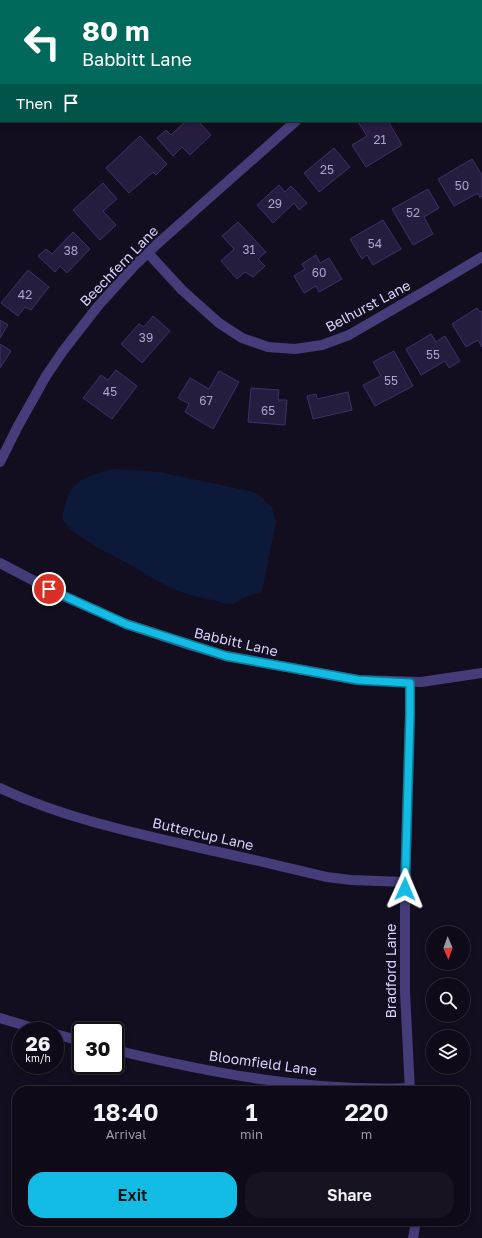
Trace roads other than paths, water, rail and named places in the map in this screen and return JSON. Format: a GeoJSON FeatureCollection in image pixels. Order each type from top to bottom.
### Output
{"type":"FeatureCollection","features":[{"type":"Feature","properties":{"kind":"street","name":"Beechfern Lane"},"geometry":{"type":"LineString","coordinates":[[0,462],[21,420],[46,376],[63,351],[98,306],[136,264],[295,122]]}},
{"type":"Feature","properties":{"kind":"street","name":"Belhurst Lane"},"geometry":{"type":"LineString","coordinates":[[148,253],[182,290],[219,323],[242,338],[268,347],[295,349],[322,345],[349,335],[482,257]]}},
{"type":"Feature","properties":{"kind":"street","name":"Babbitt Lane"},"geometry":{"type":"LineString","coordinates":[[0,563],[61,595],[126,624],[226,656],[358,680],[410,683],[482,673]]}},
{"type":"Feature","properties":{"kind":"street","name":"Bradford Lane"},"geometry":{"type":"LineString","coordinates":[[410,683],[405,882],[405,992],[410,1086]]}},
{"type":"Feature","properties":{"kind":"street","name":"Buttercup Lane"},"geometry":{"type":"LineString","coordinates":[[0,788],[42,805],[75,816],[175,843],[327,877],[351,880],[405,882]]}},
{"type":"Feature","properties":{"kind":"street"},"geometry":{"type":"LineString","coordinates":[[0,1018],[13,1022]]}},
{"type":"Feature","properties":{"kind":"street","name":"Bloomfield Lane"},"geometry":{"type":"LineString","coordinates":[[124,1052],[216,1072],[277,1082],[327,1086]]}},
{"type":"Feature","properties":{"kind":"street"},"geometry":{"type":"LineString","coordinates":[[413,1238],[415,1226]]}},
{"type":"Feature","properties":{"kind":"water"},"geometry":{"type":"Polygon","coordinates":[[[114,469],[159,472],[254,492],[263,499],[272,508],[276,522],[262,591],[235,603],[229,604],[184,593],[168,587],[77,535],[70,529],[63,519],[64,510],[72,489],[89,476],[114,469]]]}}]}
